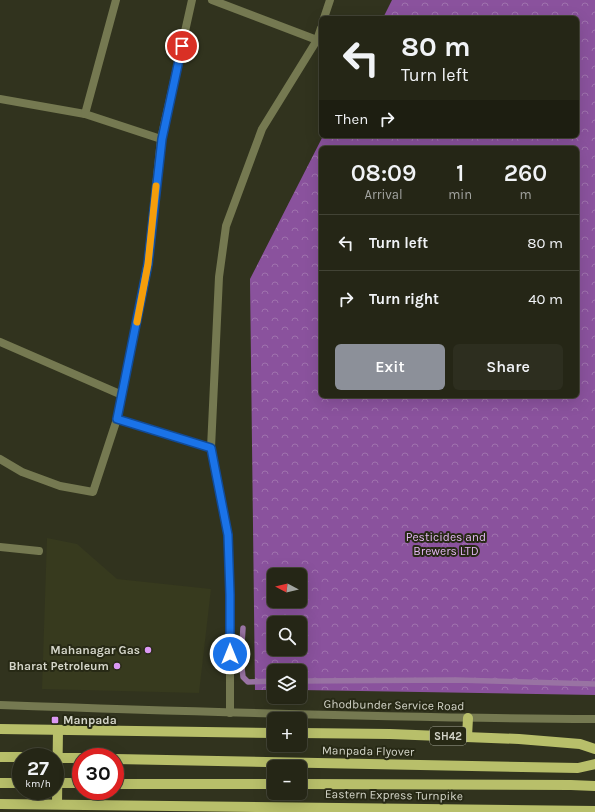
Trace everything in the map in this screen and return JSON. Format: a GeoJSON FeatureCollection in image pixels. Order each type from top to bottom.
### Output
{"type":"FeatureCollection","features":[{"type":"Feature","properties":{"kind":"main road"},"geometry":{"type":"LineString","coordinates":[[467,737],[468,718]]}},
{"type":"Feature","properties":{"kind":"main road"},"geometry":{"type":"LineString","coordinates":[[0,729],[267,733]]}},
{"type":"Feature","properties":{"kind":"main road"},"geometry":{"type":"LineString","coordinates":[[57,804],[58,730]]}},
{"type":"Feature","properties":{"kind":"main road","name":"SH42"},"geometry":{"type":"LineString","coordinates":[[307,733],[519,739],[580,744],[595,749]]}},
{"type":"Feature","properties":{"kind":"main road"},"geometry":{"type":"LineString","coordinates":[[0,757],[12,757]]}},
{"type":"Feature","properties":{"kind":"main road","name":"Manpada Flyover"},"geometry":{"type":"LineString","coordinates":[[124,759],[578,768],[595,764]]}},
{"type":"Feature","properties":{"kind":"main road"},"geometry":{"type":"LineString","coordinates":[[0,783],[12,783]]}},
{"type":"Feature","properties":{"kind":"main road"},"geometry":{"type":"LineString","coordinates":[[124,784],[267,784]]}},
{"type":"Feature","properties":{"kind":"main road"},"geometry":{"type":"LineString","coordinates":[[307,784],[595,786]]}},
{"type":"Feature","properties":{"kind":"main road","name":"Eastern Express Turnpike"},"geometry":{"type":"LineString","coordinates":[[0,804],[595,810]]}},
{"type":"Feature","properties":{"kind":"street"},"geometry":{"type":"LineString","coordinates":[[85,114],[116,0]]}},
{"type":"Feature","properties":{"kind":"street"},"geometry":{"type":"LineString","coordinates":[[0,459],[22,472],[60,486],[93,492],[117,419],[148,264],[162,139],[192,0]]}},
{"type":"Feature","properties":{"kind":"street"},"geometry":{"type":"LineString","coordinates":[[212,0],[317,40]]}},
{"type":"Feature","properties":{"kind":"street"},"geometry":{"type":"LineString","coordinates":[[325,16],[330,0]]}},
{"type":"Feature","properties":{"kind":"street"},"geometry":{"type":"LineString","coordinates":[[230,713],[230,595],[228,535],[211,448],[219,277],[226,226],[262,129],[317,40],[319,34]]}},
{"type":"Feature","properties":{"kind":"street"},"geometry":{"type":"LineString","coordinates":[[0,100],[85,114],[162,139]]}},
{"type":"Feature","properties":{"kind":"street"},"geometry":{"type":"LineString","coordinates":[[0,342],[122,394]]}},
{"type":"Feature","properties":{"kind":"street"},"geometry":{"type":"LineString","coordinates":[[117,419],[211,448]]}},
{"type":"Feature","properties":{"kind":"street"},"geometry":{"type":"LineString","coordinates":[[0,547],[39,551]]}},
{"type":"Feature","properties":{"kind":"street","name":"Ghodbunder Service Road"},"geometry":{"type":"LineString","coordinates":[[0,705],[230,713],[595,719]]}},
{"type":"Feature","properties":{"kind":"shaded area"},"geometry":{"type":"Polygon","coordinates":[[[47,538],[77,544],[117,579],[211,589],[199,693],[42,689],[47,538]]]}},
{"type":"Feature","properties":{"kind":"green space","name":"Pesticides and Brewers LTD"},"geometry":{"type":"Polygon","coordinates":[[[392,0],[595,0],[595,695],[307,690],[307,664],[267,664],[267,690],[255,690],[250,279],[322,138],[579,138],[579,16],[384,16],[392,0]]]}},
{"type":"Feature","properties":{"kind":"waterway"},"geometry":{"type":"LineString","coordinates":[[243,628],[241,659],[243,677],[248,682],[267,681]]}},
{"type":"Feature","properties":{"kind":"waterway"},"geometry":{"type":"LineString","coordinates":[[307,681],[456,680],[595,684]]}},
{"type":"Feature","properties":{"kind":"slow traffic"},"geometry":{"type":"LineString","coordinates":[[137,322],[148,264],[156,186]]}},
{"type":"Feature","properties":{"kind":"place","name":"Mahanagar Gas"},"geometry":{"type":"Point","coordinates":[148,650]}},
{"type":"Feature","properties":{"kind":"place","name":"Bharat Petroleum"},"geometry":{"type":"Point","coordinates":[117,666]}},
{"type":"Feature","properties":{"kind":"place","name":"Manpada"},"geometry":{"type":"Point","coordinates":[55,720]}},
{"type":"Feature","properties":{"kind":"route"},"geometry":{"type":"LineString","coordinates":[[182,46],[162,139],[148,264],[117,419],[211,448],[228,535],[230,654]]}}]}
